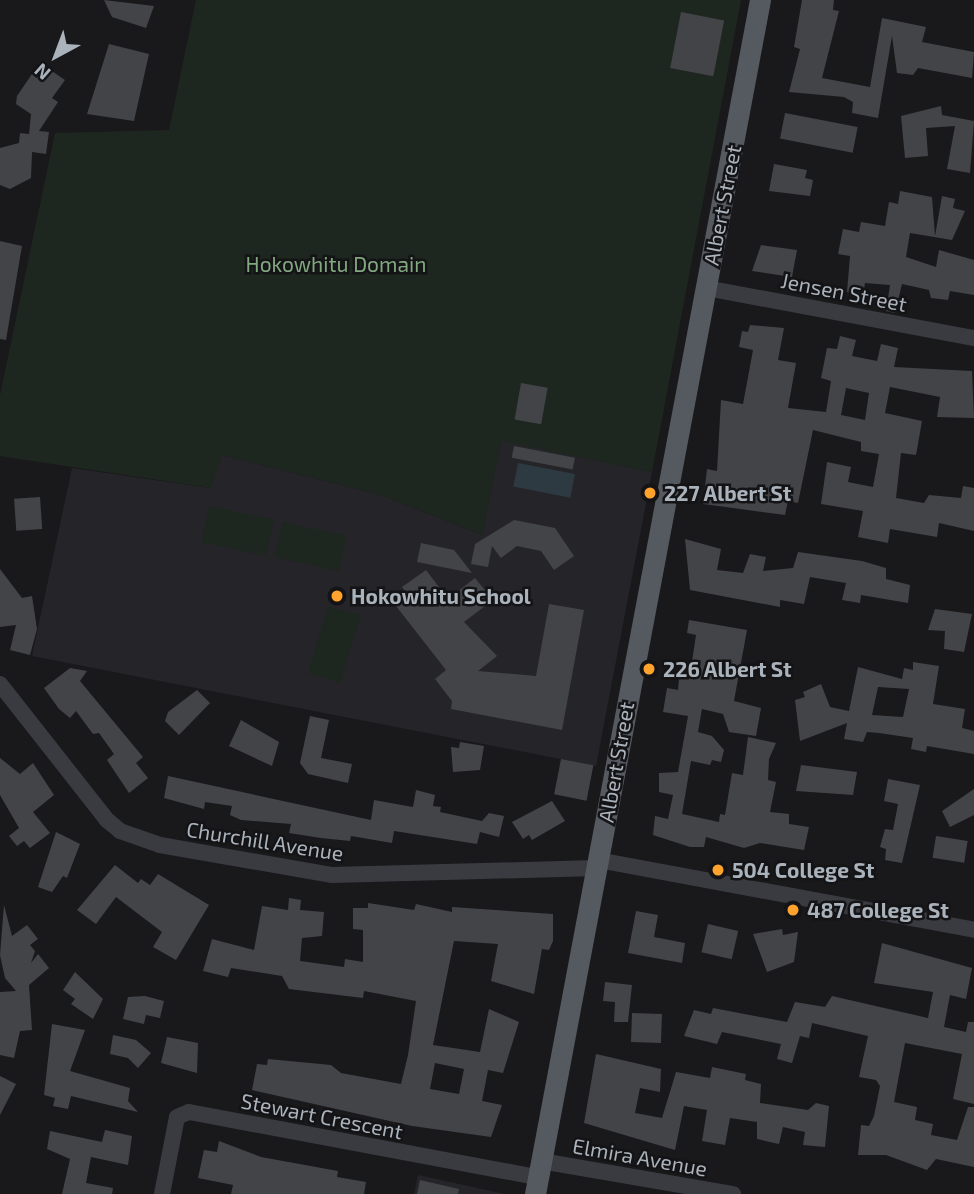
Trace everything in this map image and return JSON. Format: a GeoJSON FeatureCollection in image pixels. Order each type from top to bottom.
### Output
{"type":"FeatureCollection","features":[{"type":"Feature","properties":{"kind":"main road","name":"Albert Street"},"geometry":{"type":"LineString","coordinates":[[538,1177],[760,0]]}},
{"type":"Feature","properties":{"kind":"street","name":"Jensen Street"},"geometry":{"type":"LineString","coordinates":[[706,288],[974,338]]}},
{"type":"Feature","properties":{"kind":"street","name":"Churchill Avenue"},"geometry":{"type":"LineString","coordinates":[[0,684],[107,820],[120,831],[160,845],[332,875],[598,864],[974,930]]}},
{"type":"Feature","properties":{"kind":"street","name":"Stewart Crescent"},"geometry":{"type":"LineString","coordinates":[[162,1194],[177,1117],[189,1112],[538,1177]]}},
{"type":"Feature","properties":{"kind":"street","name":"Elmira Avenue"},"geometry":{"type":"LineString","coordinates":[[538,1177],[733,1194]]}},
{"type":"Feature","properties":{"kind":"shaded area","name":"Hokowhitu School"},"geometry":{"type":"Polygon","coordinates":[[[501,440],[652,472],[596,766],[32,656],[72,468],[210,488],[222,455],[381,495],[482,535],[501,440]]]}},
{"type":"Feature","properties":{"kind":"shaded area"},"geometry":{"type":"Polygon","coordinates":[[[518,463],[575,474],[570,498],[513,487],[518,463]]]}},
{"type":"Feature","properties":{"kind":"shaded area"},"geometry":{"type":"Polygon","coordinates":[[[418,1175],[505,1194],[414,1194],[418,1175]]]}},
{"type":"Feature","properties":{"kind":"green space","name":"Hokowhitu Domain"},"geometry":{"type":"Polygon","coordinates":[[[196,0],[741,0],[652,472],[501,441],[482,535],[381,495],[222,455],[211,488],[0,456],[0,395],[55,133],[169,130],[196,0]]]}},
{"type":"Feature","properties":{"kind":"green space"},"geometry":{"type":"Polygon","coordinates":[[[209,506],[274,520],[266,556],[201,542],[209,506]]]}},
{"type":"Feature","properties":{"kind":"green space"},"geometry":{"type":"Polygon","coordinates":[[[282,522],[347,536],[339,571],[275,557],[282,522]]]}},
{"type":"Feature","properties":{"kind":"green space"},"geometry":{"type":"Polygon","coordinates":[[[328,606],[361,616],[340,683],[308,673],[328,606]]]}},
{"type":"Feature","properties":{"kind":"building"},"geometry":{"type":"Polygon","coordinates":[[[104,0],[154,6],[146,28],[112,17],[104,0]]]}},
{"type":"Feature","properties":{"kind":"building"},"geometry":{"type":"Polygon","coordinates":[[[802,0],[834,0],[833,10],[839,11],[822,78],[870,87],[882,18],[926,27],[922,42],[974,52],[972,78],[918,68],[913,75],[897,73],[892,36],[878,118],[852,113],[853,102],[844,97],[789,92],[800,49],[794,47],[802,0]]]}},
{"type":"Feature","properties":{"kind":"building"},"geometry":{"type":"Polygon","coordinates":[[[681,12],[724,20],[713,76],[670,68],[681,12]]]}},
{"type":"Feature","properties":{"kind":"building"},"geometry":{"type":"Polygon","coordinates":[[[109,44],[149,54],[134,121],[87,114],[109,44]]]}},
{"type":"Feature","properties":{"kind":"building"},"geometry":{"type":"Polygon","coordinates":[[[46,67],[65,80],[52,98],[58,102],[39,131],[49,132],[46,154],[32,152],[31,178],[10,189],[0,185],[0,148],[19,143],[20,133],[29,134],[31,114],[16,104],[17,96],[34,71],[40,75],[46,67]]]}},
{"type":"Feature","properties":{"kind":"building"},"geometry":{"type":"Polygon","coordinates":[[[941,106],[942,115],[974,121],[970,173],[947,169],[955,126],[926,128],[928,156],[905,158],[901,116],[941,106]]]}},
{"type":"Feature","properties":{"kind":"building"},"geometry":{"type":"Polygon","coordinates":[[[785,113],[858,127],[853,153],[780,139],[785,113]]]}},
{"type":"Feature","properties":{"kind":"building"},"geometry":{"type":"Polygon","coordinates":[[[774,164],[807,170],[805,178],[813,180],[810,196],[769,191],[774,164]]]}},
{"type":"Feature","properties":{"kind":"building"},"geometry":{"type":"Polygon","coordinates":[[[900,191],[932,197],[935,236],[942,196],[955,199],[953,208],[965,211],[952,240],[910,233],[906,257],[936,267],[939,250],[974,260],[974,295],[950,291],[948,300],[931,298],[929,290],[902,284],[895,313],[886,311],[890,285],[865,283],[863,295],[847,292],[850,256],[838,254],[843,229],[859,232],[861,222],[885,226],[889,202],[898,204],[900,191]]]}},
{"type":"Feature","properties":{"kind":"building"},"geometry":{"type":"Polygon","coordinates":[[[0,241],[22,246],[6,340],[0,339],[0,241]]]}},
{"type":"Feature","properties":{"kind":"building"},"geometry":{"type":"Polygon","coordinates":[[[761,245],[797,250],[792,277],[752,271],[761,245]]]}},
{"type":"Feature","properties":{"kind":"building"},"geometry":{"type":"Polygon","coordinates":[[[750,325],[784,328],[778,360],[796,363],[788,408],[826,412],[831,381],[821,378],[827,348],[837,349],[840,336],[856,340],[852,356],[877,361],[881,344],[898,348],[894,367],[972,371],[974,418],[937,417],[940,397],[890,387],[885,413],[922,421],[916,455],[901,453],[896,498],[924,503],[929,495],[961,498],[963,486],[974,488],[974,531],[939,523],[937,537],[890,529],[888,543],[858,537],[863,511],[821,504],[827,462],[851,467],[848,482],[873,487],[879,454],[861,451],[861,442],[813,430],[798,503],[788,501],[785,515],[703,504],[707,469],[717,471],[721,400],[743,404],[753,350],[739,347],[742,331],[748,332],[750,325]],[[846,388],[841,415],[865,420],[869,393],[846,388]]]}},
{"type":"Feature","properties":{"kind":"building"},"geometry":{"type":"Polygon","coordinates":[[[521,383],[548,388],[541,424],[515,419],[521,383]]]}},
{"type":"Feature","properties":{"kind":"building"},"geometry":{"type":"Polygon","coordinates":[[[514,446],[575,458],[573,470],[512,458],[514,446]]]}},
{"type":"Feature","properties":{"kind":"building"},"geometry":{"type":"Polygon","coordinates":[[[40,497],[42,529],[16,531],[14,499],[40,497]]]}},
{"type":"Feature","properties":{"kind":"building"},"geometry":{"type":"Polygon","coordinates":[[[514,520],[555,528],[574,556],[554,570],[541,551],[517,546],[501,558],[492,546],[488,567],[471,564],[475,544],[514,520]]]}},
{"type":"Feature","properties":{"kind":"building"},"geometry":{"type":"Polygon","coordinates":[[[685,539],[721,549],[717,570],[743,573],[750,554],[766,557],[763,571],[793,568],[798,552],[862,561],[886,568],[886,579],[910,585],[908,603],[861,595],[860,603],[842,600],[846,583],[810,577],[804,604],[780,600],[780,607],[690,590],[685,539]]]}},
{"type":"Feature","properties":{"kind":"building"},"geometry":{"type":"Polygon","coordinates":[[[421,543],[454,550],[472,573],[417,562],[421,543]]]}},
{"type":"Feature","properties":{"kind":"building"},"geometry":{"type":"Polygon","coordinates":[[[0,569],[22,598],[32,596],[37,629],[30,655],[10,650],[16,625],[0,627],[0,569]]]}},
{"type":"Feature","properties":{"kind":"building"},"geometry":{"type":"Polygon","coordinates":[[[426,570],[448,599],[475,578],[493,600],[464,622],[497,656],[478,671],[536,676],[549,604],[584,610],[562,730],[451,709],[452,701],[435,679],[446,670],[396,606],[409,596],[402,587],[426,570]]]}},
{"type":"Feature","properties":{"kind":"building"},"geometry":{"type":"Polygon","coordinates":[[[935,609],[972,614],[964,652],[944,649],[945,631],[928,630],[935,609]]]}},
{"type":"Feature","properties":{"kind":"building"},"geometry":{"type":"Polygon","coordinates":[[[689,620],[747,630],[734,701],[761,708],[756,736],[729,732],[723,714],[702,709],[698,732],[712,736],[724,750],[721,762],[712,760],[710,765],[691,761],[682,814],[719,822],[720,814],[725,815],[732,773],[743,775],[748,737],[776,743],[769,759],[768,780],[776,782],[770,812],[789,814],[789,824],[809,827],[804,850],[760,843],[744,848],[706,837],[704,847],[690,847],[653,835],[655,816],[668,819],[673,795],[659,792],[659,773],[678,772],[688,716],[663,712],[667,688],[678,690],[680,667],[691,668],[696,635],[687,633],[689,620]]]}},
{"type":"Feature","properties":{"kind":"building"},"geometry":{"type":"Polygon","coordinates":[[[913,662],[939,666],[933,704],[965,709],[962,728],[974,731],[974,754],[927,746],[926,752],[911,749],[913,738],[879,733],[867,732],[863,742],[844,739],[847,723],[800,741],[795,700],[805,697],[803,692],[821,684],[830,707],[849,711],[858,667],[902,679],[904,668],[913,670],[913,662]],[[878,687],[872,715],[903,717],[909,689],[878,687]]]}},
{"type":"Feature","properties":{"kind":"building"},"geometry":{"type":"Polygon","coordinates":[[[70,668],[87,671],[80,681],[143,757],[136,763],[148,778],[129,793],[107,760],[114,754],[99,733],[93,734],[76,711],[70,718],[59,709],[44,688],[70,668]]]}},
{"type":"Feature","properties":{"kind":"building"},"geometry":{"type":"Polygon","coordinates":[[[197,690],[210,703],[179,735],[165,721],[168,712],[197,690]]]}},
{"type":"Feature","properties":{"kind":"building"},"geometry":{"type":"Polygon","coordinates":[[[310,716],[329,720],[321,758],[352,764],[348,783],[308,774],[300,763],[310,716]]]}},
{"type":"Feature","properties":{"kind":"building"},"geometry":{"type":"Polygon","coordinates":[[[241,720],[279,742],[272,766],[229,746],[241,720]]]}},
{"type":"Feature","properties":{"kind":"building"},"geometry":{"type":"Polygon","coordinates":[[[460,742],[484,746],[480,770],[453,772],[451,747],[459,748],[460,742]]]}},
{"type":"Feature","properties":{"kind":"building"},"geometry":{"type":"Polygon","coordinates":[[[0,758],[20,774],[33,763],[54,795],[33,812],[50,833],[30,848],[24,841],[17,846],[9,836],[19,828],[0,795],[0,758]]]}},
{"type":"Feature","properties":{"kind":"building"},"geometry":{"type":"Polygon","coordinates":[[[561,759],[593,765],[587,801],[554,794],[561,759]]]}},
{"type":"Feature","properties":{"kind":"building"},"geometry":{"type":"Polygon","coordinates":[[[801,765],[857,772],[853,795],[796,791],[801,765]]]}},
{"type":"Feature","properties":{"kind":"building"},"geometry":{"type":"Polygon","coordinates":[[[168,776],[371,820],[374,800],[413,807],[416,790],[435,795],[433,806],[441,807],[440,812],[482,821],[489,813],[504,816],[499,837],[480,832],[477,844],[394,831],[392,843],[351,836],[350,841],[321,838],[289,833],[291,824],[241,820],[230,815],[232,806],[205,802],[204,809],[164,798],[168,776]]]}},
{"type":"Feature","properties":{"kind":"building"},"geometry":{"type":"Polygon","coordinates":[[[888,779],[920,785],[902,863],[885,860],[886,849],[880,847],[885,829],[893,830],[898,804],[884,801],[888,779]]]}},
{"type":"Feature","properties":{"kind":"building"},"geometry":{"type":"Polygon","coordinates":[[[974,789],[974,815],[950,827],[942,811],[974,789]]]}},
{"type":"Feature","properties":{"kind":"building"},"geometry":{"type":"Polygon","coordinates":[[[552,801],[565,821],[532,840],[529,835],[523,839],[512,822],[552,801]]]}},
{"type":"Feature","properties":{"kind":"building"},"geometry":{"type":"Polygon","coordinates":[[[56,832],[80,844],[67,878],[63,876],[52,892],[38,887],[56,832]]]}},
{"type":"Feature","properties":{"kind":"building"},"geometry":{"type":"Polygon","coordinates":[[[936,836],[968,841],[964,863],[933,858],[936,836]]]}},
{"type":"Feature","properties":{"kind":"building"},"geometry":{"type":"Polygon","coordinates":[[[115,865],[138,883],[141,879],[150,885],[158,874],[209,905],[176,960],[153,947],[162,932],[116,897],[96,924],[77,910],[115,865]]]}},
{"type":"Feature","properties":{"kind":"building"},"geometry":{"type":"Polygon","coordinates":[[[289,898],[301,900],[300,910],[324,912],[322,936],[302,938],[300,961],[344,967],[345,959],[363,962],[363,930],[353,929],[353,908],[368,908],[368,903],[414,910],[416,904],[452,912],[452,907],[553,914],[553,941],[549,950],[542,949],[534,994],[491,981],[498,944],[454,941],[433,1045],[480,1052],[489,1009],[519,1022],[503,1073],[488,1070],[482,1101],[502,1105],[491,1137],[412,1126],[252,1090],[257,1064],[267,1065],[268,1059],[331,1065],[341,1073],[401,1084],[408,1055],[416,1001],[364,991],[363,998],[289,989],[282,976],[231,968],[228,977],[203,971],[212,939],[254,950],[262,906],[288,910],[289,898]],[[435,1063],[430,1089],[459,1094],[464,1069],[435,1063]]]}},
{"type":"Feature","properties":{"kind":"building"},"geometry":{"type":"Polygon","coordinates":[[[4,905],[12,936],[27,925],[38,939],[30,945],[35,951],[31,963],[38,954],[49,968],[29,985],[32,1030],[20,1031],[14,1058],[0,1055],[0,992],[16,991],[5,978],[0,955],[4,905]]]}},
{"type":"Feature","properties":{"kind":"building"},"geometry":{"type":"Polygon","coordinates":[[[636,911],[658,915],[654,937],[685,943],[682,963],[628,953],[636,911]]]}},
{"type":"Feature","properties":{"kind":"building"},"geometry":{"type":"Polygon","coordinates":[[[708,924],[738,931],[732,959],[701,952],[708,924]]]}},
{"type":"Feature","properties":{"kind":"building"},"geometry":{"type":"Polygon","coordinates":[[[782,929],[783,935],[798,932],[794,962],[767,972],[753,934],[782,929]]]}},
{"type":"Feature","properties":{"kind":"building"},"geometry":{"type":"Polygon","coordinates":[[[882,943],[972,968],[966,999],[950,995],[944,1027],[966,1032],[968,1022],[974,1022],[974,1104],[953,1099],[962,1054],[905,1043],[894,1102],[917,1107],[915,1120],[933,1124],[931,1135],[957,1140],[968,1107],[974,1107],[974,1167],[936,1159],[927,1170],[886,1155],[858,1155],[861,1125],[869,1126],[874,1116],[880,1086],[876,1080],[859,1077],[868,1036],[812,1023],[809,1038],[800,1036],[792,1063],[777,1059],[781,1044],[722,1032],[717,1044],[684,1036],[694,1010],[711,1014],[713,1008],[787,1022],[795,1002],[825,1007],[832,996],[928,1018],[933,992],[874,983],[882,943]]]}},
{"type":"Feature","properties":{"kind":"building"},"geometry":{"type":"Polygon","coordinates":[[[75,972],[103,999],[93,1019],[71,1004],[75,999],[63,990],[75,972]]]}},
{"type":"Feature","properties":{"kind":"building"},"geometry":{"type":"Polygon","coordinates":[[[605,982],[632,985],[628,1022],[614,1022],[615,1002],[603,1001],[605,982]]]}},
{"type":"Feature","properties":{"kind":"building"},"geometry":{"type":"Polygon","coordinates":[[[145,996],[164,1001],[160,1018],[146,1015],[144,1024],[123,1019],[128,997],[145,996]]]}},
{"type":"Feature","properties":{"kind":"building"},"geometry":{"type":"Polygon","coordinates":[[[632,1013],[662,1014],[661,1043],[631,1042],[632,1013]]]}},
{"type":"Feature","properties":{"kind":"building"},"geometry":{"type":"Polygon","coordinates":[[[52,1024],[85,1030],[70,1071],[130,1088],[128,1101],[138,1112],[71,1096],[68,1109],[53,1106],[55,1098],[44,1095],[52,1024]]]}},
{"type":"Feature","properties":{"kind":"building"},"geometry":{"type":"Polygon","coordinates":[[[113,1035],[136,1040],[151,1053],[138,1068],[128,1058],[110,1054],[113,1035]]]}},
{"type":"Feature","properties":{"kind":"building"},"geometry":{"type":"Polygon","coordinates":[[[167,1037],[198,1043],[197,1073],[161,1063],[167,1037]]]}},
{"type":"Feature","properties":{"kind":"building"},"geometry":{"type":"Polygon","coordinates":[[[596,1054],[661,1069],[660,1092],[640,1088],[635,1113],[662,1118],[676,1072],[710,1078],[712,1067],[746,1074],[745,1080],[761,1084],[760,1103],[808,1110],[816,1103],[829,1106],[825,1147],[803,1145],[805,1132],[783,1127],[779,1144],[757,1139],[757,1122],[730,1118],[725,1145],[702,1141],[707,1110],[684,1106],[675,1150],[584,1123],[596,1054]]]}},
{"type":"Feature","properties":{"kind":"building"},"geometry":{"type":"Polygon","coordinates":[[[0,1076],[16,1084],[0,1115],[0,1076]]]}},
{"type":"Feature","properties":{"kind":"building"},"geometry":{"type":"Polygon","coordinates":[[[105,1130],[132,1136],[128,1165],[91,1157],[86,1183],[113,1188],[112,1194],[62,1194],[70,1159],[47,1149],[50,1131],[102,1142],[105,1130]]]}},
{"type":"Feature","properties":{"kind":"building"},"geometry":{"type":"Polygon","coordinates":[[[219,1141],[261,1157],[338,1171],[337,1177],[366,1182],[364,1194],[231,1194],[233,1185],[198,1178],[204,1150],[217,1152],[219,1141]]]}},
{"type":"Feature","properties":{"kind":"building"},"geometry":{"type":"Polygon","coordinates":[[[420,1180],[459,1189],[458,1194],[417,1194],[420,1180]]]}},
{"type":"Feature","properties":{"kind":"place","name":"227 Albert St"},"geometry":{"type":"Point","coordinates":[650,493]}},
{"type":"Feature","properties":{"kind":"place","name":"Hokowhitu School"},"geometry":{"type":"Point","coordinates":[337,596]}},
{"type":"Feature","properties":{"kind":"place","name":"226 Albert St"},"geometry":{"type":"Point","coordinates":[649,669]}},
{"type":"Feature","properties":{"kind":"place","name":"504 College St"},"geometry":{"type":"Point","coordinates":[718,870]}},
{"type":"Feature","properties":{"kind":"place","name":"487 College St"},"geometry":{"type":"Point","coordinates":[793,910]}}]}
